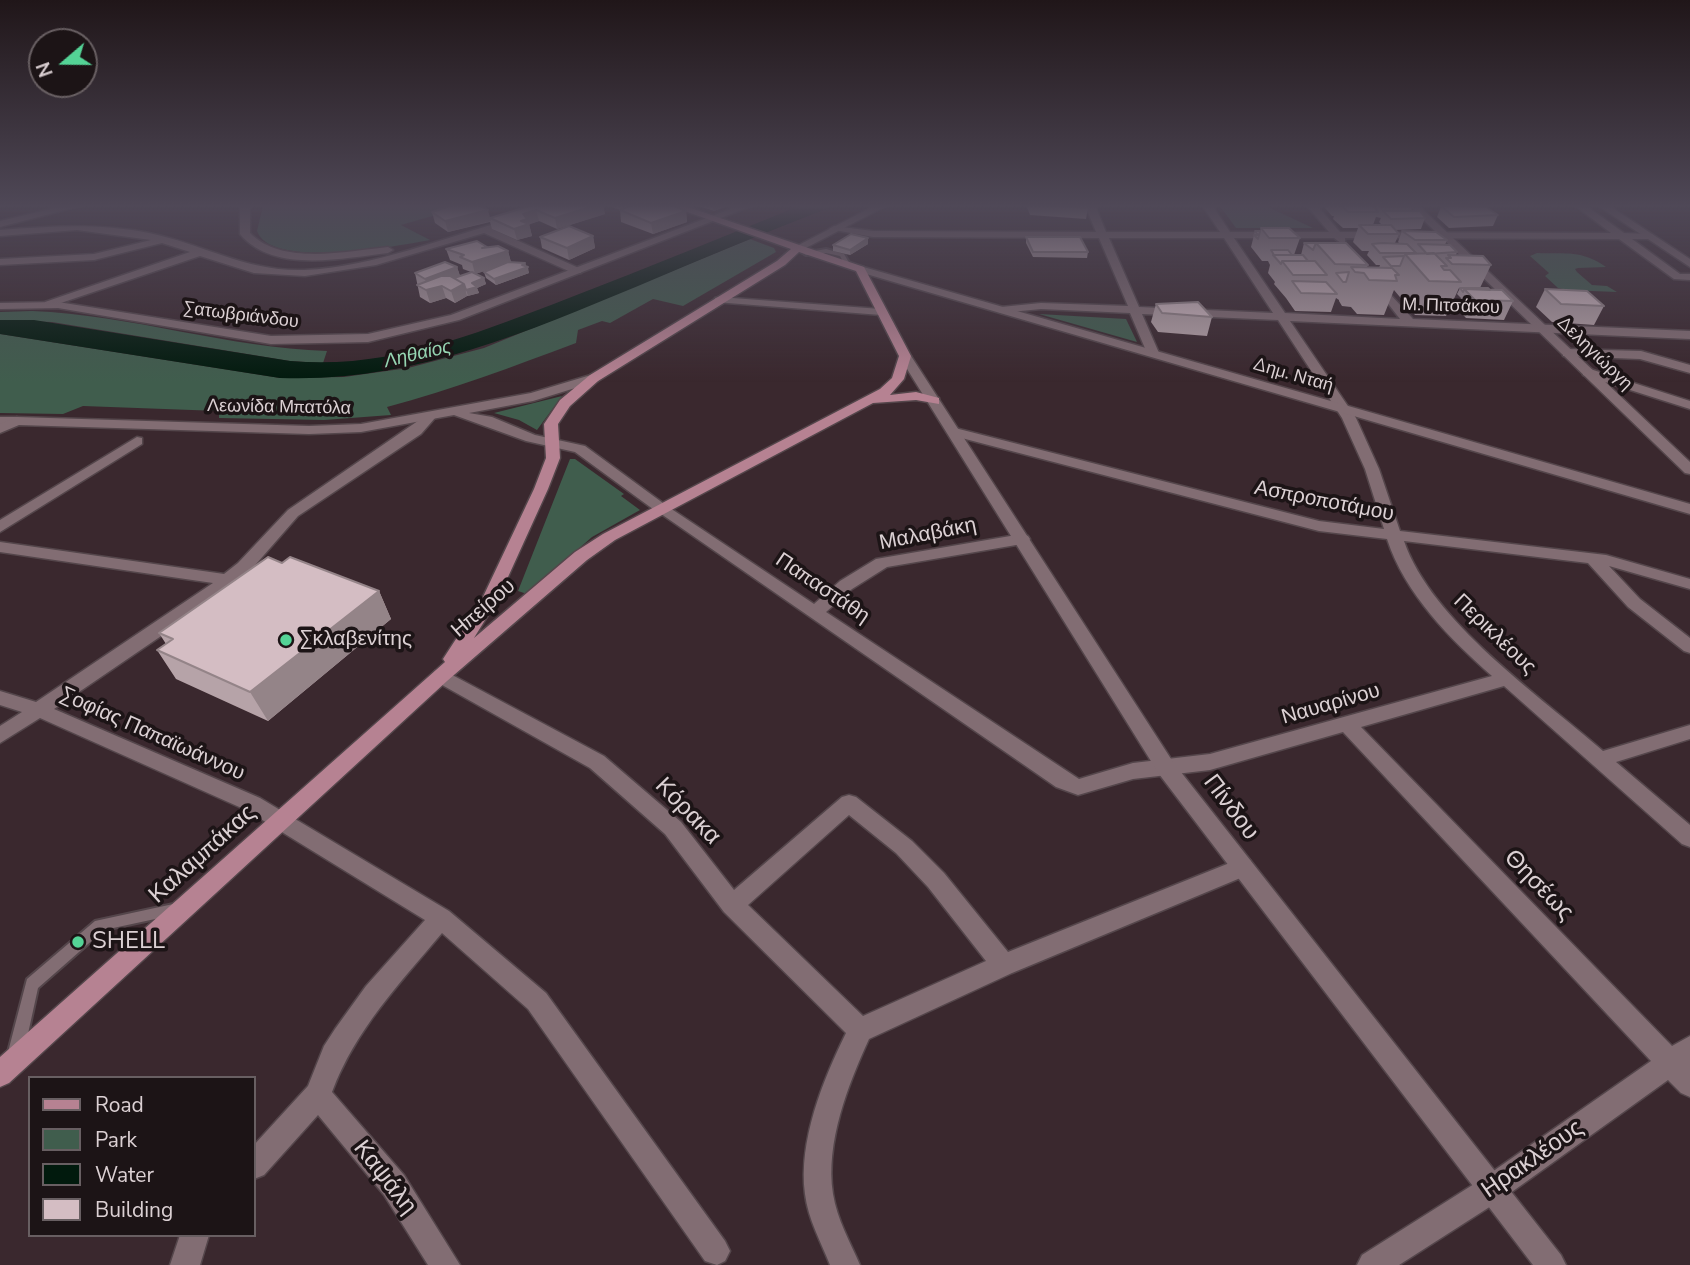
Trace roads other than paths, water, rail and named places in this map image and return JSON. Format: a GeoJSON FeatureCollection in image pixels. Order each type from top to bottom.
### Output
{"type":"FeatureCollection","features":[{"type":"Feature","properties":{"kind":"main road","name":"Ηπείρου"},"geometry":{"type":"LineString","coordinates":[[441,676],[491,599],[551,465],[551,429],[556,415],[572,395],[594,378],[779,264]]}},
{"type":"Feature","properties":{"kind":"main road"},"geometry":{"type":"LineString","coordinates":[[836,264],[858,272],[905,356]]}},
{"type":"Feature","properties":{"kind":"main road","name":"Ηπείρου"},"geometry":{"type":"LineString","coordinates":[[441,676],[581,556],[609,537],[866,402],[894,384],[905,356]]}},
{"type":"Feature","properties":{"kind":"main road"},"geometry":{"type":"LineString","coordinates":[[866,402],[906,396],[934,401]]}},
{"type":"Feature","properties":{"kind":"main road","name":"Καλαμπάκας"},"geometry":{"type":"LineString","coordinates":[[7,1068],[441,676]]}},
{"type":"Feature","properties":{"kind":"street"},"geometry":{"type":"LineString","coordinates":[[49,304],[166,264]]}},
{"type":"Feature","properties":{"kind":"street"},"geometry":{"type":"LineString","coordinates":[[234,264],[254,270],[296,273],[365,264]]}},
{"type":"Feature","properties":{"kind":"street"},"geometry":{"type":"LineString","coordinates":[[561,264],[577,271]]}},
{"type":"Feature","properties":{"kind":"street","name":"Σατωβριάνδου"},"geometry":{"type":"LineString","coordinates":[[0,306],[49,304],[251,338],[339,341],[383,336],[438,323],[596,264]]}},
{"type":"Feature","properties":{"kind":"street"},"geometry":{"type":"LineString","coordinates":[[1115,264],[1153,353]]}},
{"type":"Feature","properties":{"kind":"street","name":"Περικλέους"},"geometry":{"type":"LineString","coordinates":[[1247,264],[1285,318],[1362,444],[1394,537],[1411,576],[1432,606],[1506,679],[1690,838]]}},
{"type":"Feature","properties":{"kind":"street","name":"Δεληγιώργη"},"geometry":{"type":"LineString","coordinates":[[1475,264],[1690,470]]}},
{"type":"Feature","properties":{"kind":"street"},"geometry":{"type":"LineString","coordinates":[[1660,264],[1678,277],[1690,277]]}},
{"type":"Feature","properties":{"kind":"street","name":"Δημ. Νταή"},"geometry":{"type":"LineString","coordinates":[[858,272],[886,276],[1690,509]]}},
{"type":"Feature","properties":{"kind":"street"},"geometry":{"type":"LineString","coordinates":[[1370,274],[1410,323]]}},
{"type":"Feature","properties":{"kind":"street"},"geometry":{"type":"LineString","coordinates":[[719,300],[881,312]]}},
{"type":"Feature","properties":{"kind":"street","name":"Μ. Πιτσάκου"},"geometry":{"type":"LineString","coordinates":[[1001,310],[1029,306],[1690,335]]}},
{"type":"Feature","properties":{"kind":"street"},"geometry":{"type":"LineString","coordinates":[[1567,353],[1640,355],[1690,369]]}},
{"type":"Feature","properties":{"kind":"street","name":"Πίνδου"},"geometry":{"type":"LineString","coordinates":[[905,356],[1166,768],[1551,1265]]}},
{"type":"Feature","properties":{"kind":"street"},"geometry":{"type":"LineString","coordinates":[[1587,372],[1690,405]]}},
{"type":"Feature","properties":{"kind":"street","name":"Λεωνίδα Μπατόλα"},"geometry":{"type":"LineString","coordinates":[[0,421],[329,430],[451,414],[533,397],[594,378]]}},
{"type":"Feature","properties":{"kind":"street","name":"Παπαστάθη"},"geometry":{"type":"LineString","coordinates":[[451,414],[487,420],[531,438],[585,452],[662,509],[1070,785],[1085,786],[1133,771],[1166,768]]}},
{"type":"Feature","properties":{"kind":"street"},"geometry":{"type":"LineString","coordinates":[[0,736],[228,580],[293,513],[416,431],[428,418]]}},
{"type":"Feature","properties":{"kind":"street"},"geometry":{"type":"LineString","coordinates":[[0,429],[17,421]]}},
{"type":"Feature","properties":{"kind":"street","name":"Ασπροποτάμου"},"geometry":{"type":"LineString","coordinates":[[955,432],[1278,517],[1394,537],[1638,566],[1690,584]]}},
{"type":"Feature","properties":{"kind":"street"},"geometry":{"type":"LineString","coordinates":[[0,527],[136,441]]}},
{"type":"Feature","properties":{"kind":"street","name":"Μαλαβάκη"},"geometry":{"type":"LineString","coordinates":[[816,612],[853,580],[882,563],[1022,539]]}},
{"type":"Feature","properties":{"kind":"street"},"geometry":{"type":"LineString","coordinates":[[0,547],[228,580]]}},
{"type":"Feature","properties":{"kind":"street"},"geometry":{"type":"LineString","coordinates":[[1593,559],[1634,603],[1690,646]]}},
{"type":"Feature","properties":{"kind":"street","name":"Κόρακα"},"geometry":{"type":"LineString","coordinates":[[441,676],[597,762],[673,828],[732,905],[860,1030]]}},
{"type":"Feature","properties":{"kind":"street","name":"Ναυαρίνου"},"geometry":{"type":"LineString","coordinates":[[1166,768],[1210,762],[1506,679]]}},
{"type":"Feature","properties":{"kind":"street","name":"Σοφίας Παπαϊωάννου"},"geometry":{"type":"LineString","coordinates":[[0,698],[39,710],[253,804],[441,918],[537,1000],[715,1251]]}},
{"type":"Feature","properties":{"kind":"street","name":"Θησέως"},"geometry":{"type":"LineString","coordinates":[[1347,724],[1680,1056],[1690,1084]]}},
{"type":"Feature","properties":{"kind":"street"},"geometry":{"type":"LineString","coordinates":[[1598,760],[1690,732]]}},
{"type":"Feature","properties":{"kind":"street"},"geometry":{"type":"LineString","coordinates":[[732,905],[849,803],[904,847],[936,880],[1004,965]]}},
{"type":"Feature","properties":{"kind":"street"},"geometry":{"type":"LineString","coordinates":[[845,1265],[824,1214],[819,1192],[819,1167],[828,1122],[860,1030],[1004,965],[1242,867]]}},
{"type":"Feature","properties":{"kind":"street"},"geometry":{"type":"LineString","coordinates":[[256,1163],[318,1095],[333,1055],[344,1038],[375,994],[441,918]]}},
{"type":"Feature","properties":{"kind":"street","name":"Ηρακλέους"},"geometry":{"type":"LineString","coordinates":[[1372,1265],[1492,1189],[1680,1056]]}},
{"type":"Feature","properties":{"kind":"street","name":"Καψάλη"},"geometry":{"type":"LineString","coordinates":[[318,1095],[394,1185],[445,1265]]}},
{"type":"Feature","properties":{"kind":"street"},"geometry":{"type":"LineString","coordinates":[[185,1265],[194,1237]]}},
{"type":"Feature","properties":{"kind":"lane"},"geometry":{"type":"LineString","coordinates":[[7,1068],[32,984],[100,925],[187,907]]}},
{"type":"Feature","properties":{"kind":"water","name":"Ληθαίος"},"geometry":{"type":"Polygon","coordinates":[[[654,264],[691,264],[508,338],[464,352],[419,364],[328,377],[280,378],[0,334],[0,320],[34,320],[290,361],[363,360],[467,336],[654,264]]]}},
{"type":"Feature","properties":{"kind":"place","name":"Σκλαβενίτης"},"geometry":{"type":"Point","coordinates":[286,640]}},
{"type":"Feature","properties":{"kind":"place","name":"SHELL"},"geometry":{"type":"Point","coordinates":[78,942]}}]}
